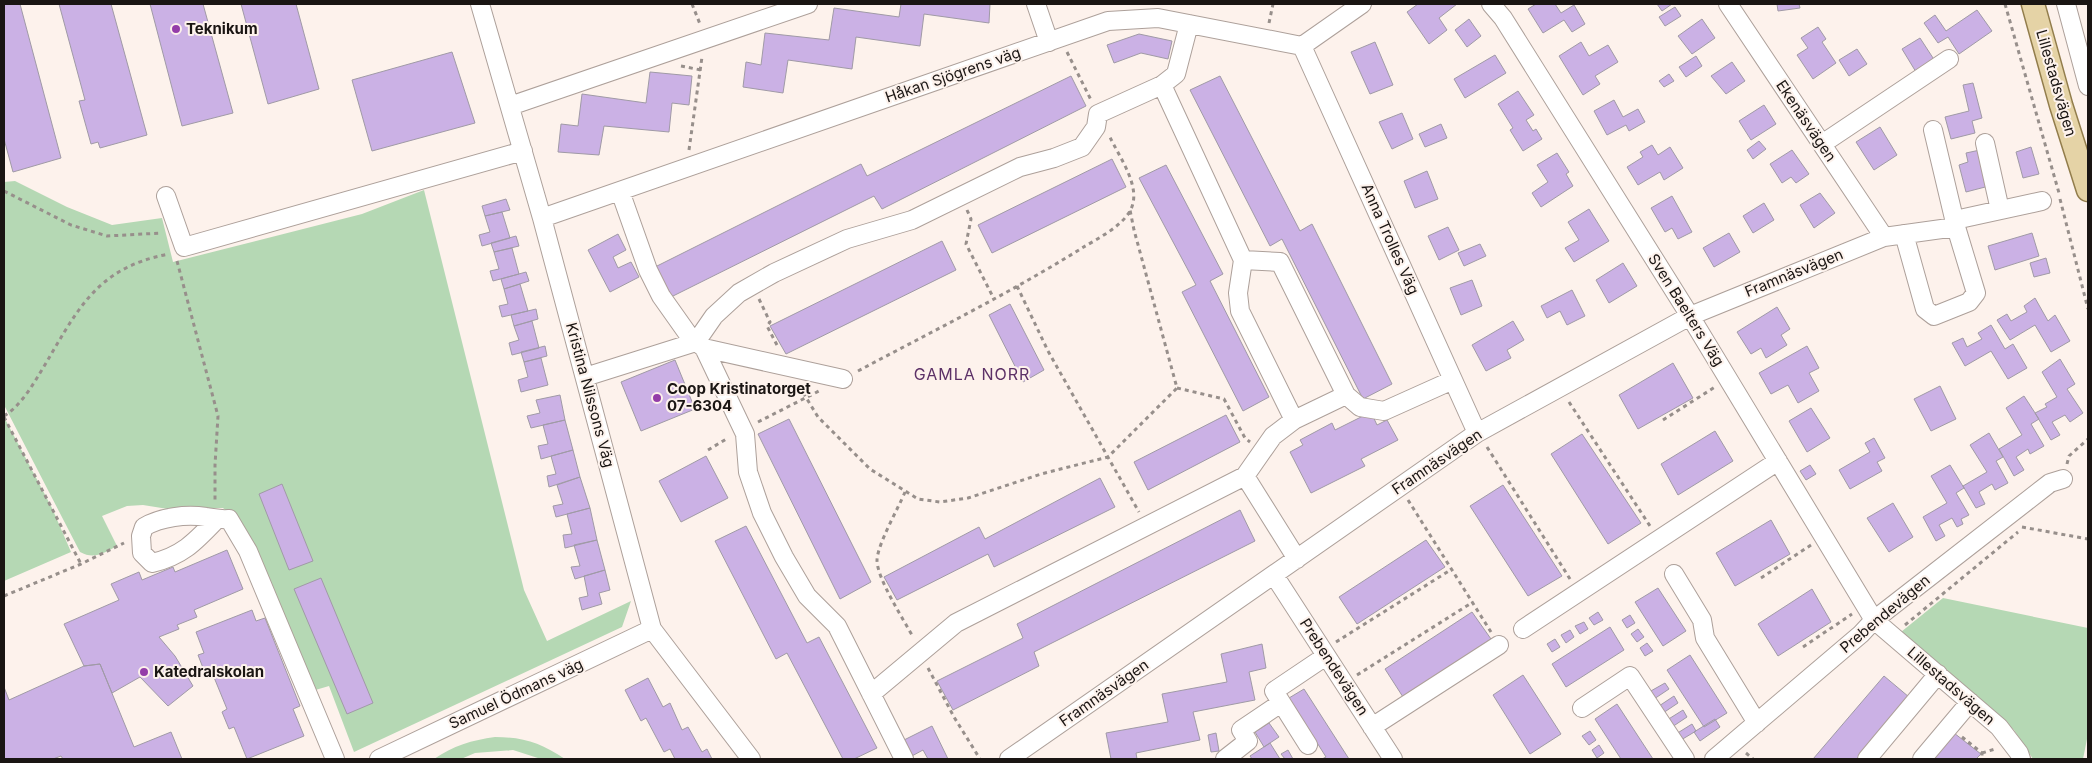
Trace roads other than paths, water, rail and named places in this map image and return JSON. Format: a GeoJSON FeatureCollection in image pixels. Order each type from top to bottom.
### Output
{"type":"FeatureCollection","features":[{"type":"Feature","properties":{"kind":"main road","name":"Lillestadsvägen"},"geometry":{"type":"LineString","coordinates":[[2033,4],[2061,105],[2088,190]]}},
{"type":"Feature","properties":{"kind":"street","name":"Kristina Nilssons Väg"},"geometry":{"type":"LineString","coordinates":[[480,4],[542,218],[652,629],[751,759]]}},
{"type":"Feature","properties":{"kind":"street"},"geometry":{"type":"LineString","coordinates":[[510,106],[808,4]]}},
{"type":"Feature","properties":{"kind":"street"},"geometry":{"type":"LineString","coordinates":[[1036,4],[1055,40]]}},
{"type":"Feature","properties":{"kind":"street"},"geometry":{"type":"LineString","coordinates":[[1302,46],[1362,4]]}},
{"type":"Feature","properties":{"kind":"street","name":"Sven Baelters Väg"},"geometry":{"type":"LineString","coordinates":[[1491,4],[1503,18],[1690,316],[1870,613]]}},
{"type":"Feature","properties":{"kind":"street","name":"Ekenäsvägen"},"geometry":{"type":"LineString","coordinates":[[1728,4],[1884,237]]}},
{"type":"Feature","properties":{"kind":"street","name":"Lillestadsvägen"},"geometry":{"type":"LineString","coordinates":[[2066,4],[2088,86]]}},
{"type":"Feature","properties":{"kind":"street","name":"Håkan Sjögrens väg"},"geometry":{"type":"LineString","coordinates":[[542,218],[1108,21],[1158,18],[1302,46]]}},
{"type":"Feature","properties":{"kind":"street"},"geometry":{"type":"LineString","coordinates":[[700,345],[714,316],[739,293],[774,273],[847,239],[912,220],[1020,167],[1082,147],[1096,127],[1098,114],[1162,85],[1176,74],[1189,24]]}},
{"type":"Feature","properties":{"kind":"street","name":"Anna Trolles Väg"},"geometry":{"type":"LineString","coordinates":[[1302,46],[1477,433]]}},
{"type":"Feature","properties":{"kind":"street"},"geometry":{"type":"LineString","coordinates":[[1822,144],[1949,59]]}},
{"type":"Feature","properties":{"kind":"street"},"geometry":{"type":"LineString","coordinates":[[1162,85],[1243,260],[1238,293],[1240,312],[1294,420]]}},
{"type":"Feature","properties":{"kind":"street"},"geometry":{"type":"LineString","coordinates":[[1904,234],[1925,309],[1934,316],[1969,302],[1976,293],[1933,130]]}},
{"type":"Feature","properties":{"kind":"street"},"geometry":{"type":"LineString","coordinates":[[1985,143],[2000,210]]}},
{"type":"Feature","properties":{"kind":"street"},"geometry":{"type":"LineString","coordinates":[[166,196],[184,247],[523,151]]}},
{"type":"Feature","properties":{"kind":"street"},"geometry":{"type":"LineString","coordinates":[[620,191],[648,270],[661,296],[690,337],[700,345],[743,430],[748,472],[762,513],[784,557],[807,596],[836,626],[904,759]]}},
{"type":"Feature","properties":{"kind":"street","name":"Framnäsvägen"},"geometry":{"type":"LineString","coordinates":[[1009,759],[1477,433],[1690,316],[1884,237],[1956,223],[2000,210],[2042,201]]}},
{"type":"Feature","properties":{"kind":"street"},"geometry":{"type":"LineString","coordinates":[[1243,260],[1280,262],[1346,395],[1360,407],[1384,411],[1453,380]]}},
{"type":"Feature","properties":{"kind":"street"},"geometry":{"type":"LineString","coordinates":[[585,377],[700,345],[842,379]]}},
{"type":"Feature","properties":{"kind":"street"},"geometry":{"type":"LineString","coordinates":[[871,694],[956,623],[1245,476],[1273,436],[1294,420],[1346,395]]}},
{"type":"Feature","properties":{"kind":"street"},"geometry":{"type":"LineString","coordinates":[[1523,629],[1778,461]]}},
{"type":"Feature","properties":{"kind":"street"},"geometry":{"type":"LineString","coordinates":[[1245,476],[1297,559]]}},
{"type":"Feature","properties":{"kind":"street","name":"Prebendevägen"},"geometry":{"type":"LineString","coordinates":[[1714,759],[1861,634],[1870,613],[2006,517],[2050,483],[2063,478]]}},
{"type":"Feature","properties":{"kind":"street"},"geometry":{"type":"LineString","coordinates":[[216,520],[185,550],[168,560],[152,564],[142,553],[141,536],[144,527],[154,521],[206,516],[216,520],[229,519],[248,552],[335,759]]}},
{"type":"Feature","properties":{"kind":"street"},"geometry":{"type":"LineString","coordinates":[[1674,574],[1702,620],[1705,638],[1757,723]]}},
{"type":"Feature","properties":{"kind":"street","name":"Prebendevägen"},"geometry":{"type":"LineString","coordinates":[[1274,575],[1393,759]]}},
{"type":"Feature","properties":{"kind":"street","name":"Lillestadsvägen"},"geometry":{"type":"LineString","coordinates":[[1870,613],[1892,635],[1999,727],[2021,759]]}},
{"type":"Feature","properties":{"kind":"street","name":"Samuel Ödmans väg"},"geometry":{"type":"LineString","coordinates":[[379,759],[652,629]]}},
{"type":"Feature","properties":{"kind":"street"},"geometry":{"type":"LineString","coordinates":[[1372,727],[1499,645]]}},
{"type":"Feature","properties":{"kind":"street"},"geometry":{"type":"LineString","coordinates":[[1308,745],[1274,691],[1325,653]]}},
{"type":"Feature","properties":{"kind":"street"},"geometry":{"type":"LineString","coordinates":[[1867,759],[1938,674]]}},
{"type":"Feature","properties":{"kind":"street"},"geometry":{"type":"LineString","coordinates":[[1582,708],[1630,676],[1685,759]]}},
{"type":"Feature","properties":{"kind":"street"},"geometry":{"type":"LineString","coordinates":[[1225,759],[1248,740],[1241,730],[1281,702]]}},
{"type":"Feature","properties":{"kind":"street"},"geometry":{"type":"LineString","coordinates":[[1922,759],[1970,702]]}},
{"type":"Feature","properties":{"kind":"place","name":"Teknikum"},"geometry":{"type":"Point","coordinates":[176,29]}},
{"type":"Feature","properties":{"kind":"place","name":"Coop Kristinatorget 07-6304"},"geometry":{"type":"Point","coordinates":[657,398]}},
{"type":"Feature","properties":{"kind":"place","name":"Katedralskolan"},"geometry":{"type":"Point","coordinates":[144,672]}},
{"type":"Feature","properties":{"kind":"district","name":"GAMLA NORR"},"geometry":{"type":"Point","coordinates":[972,374]}}]}
